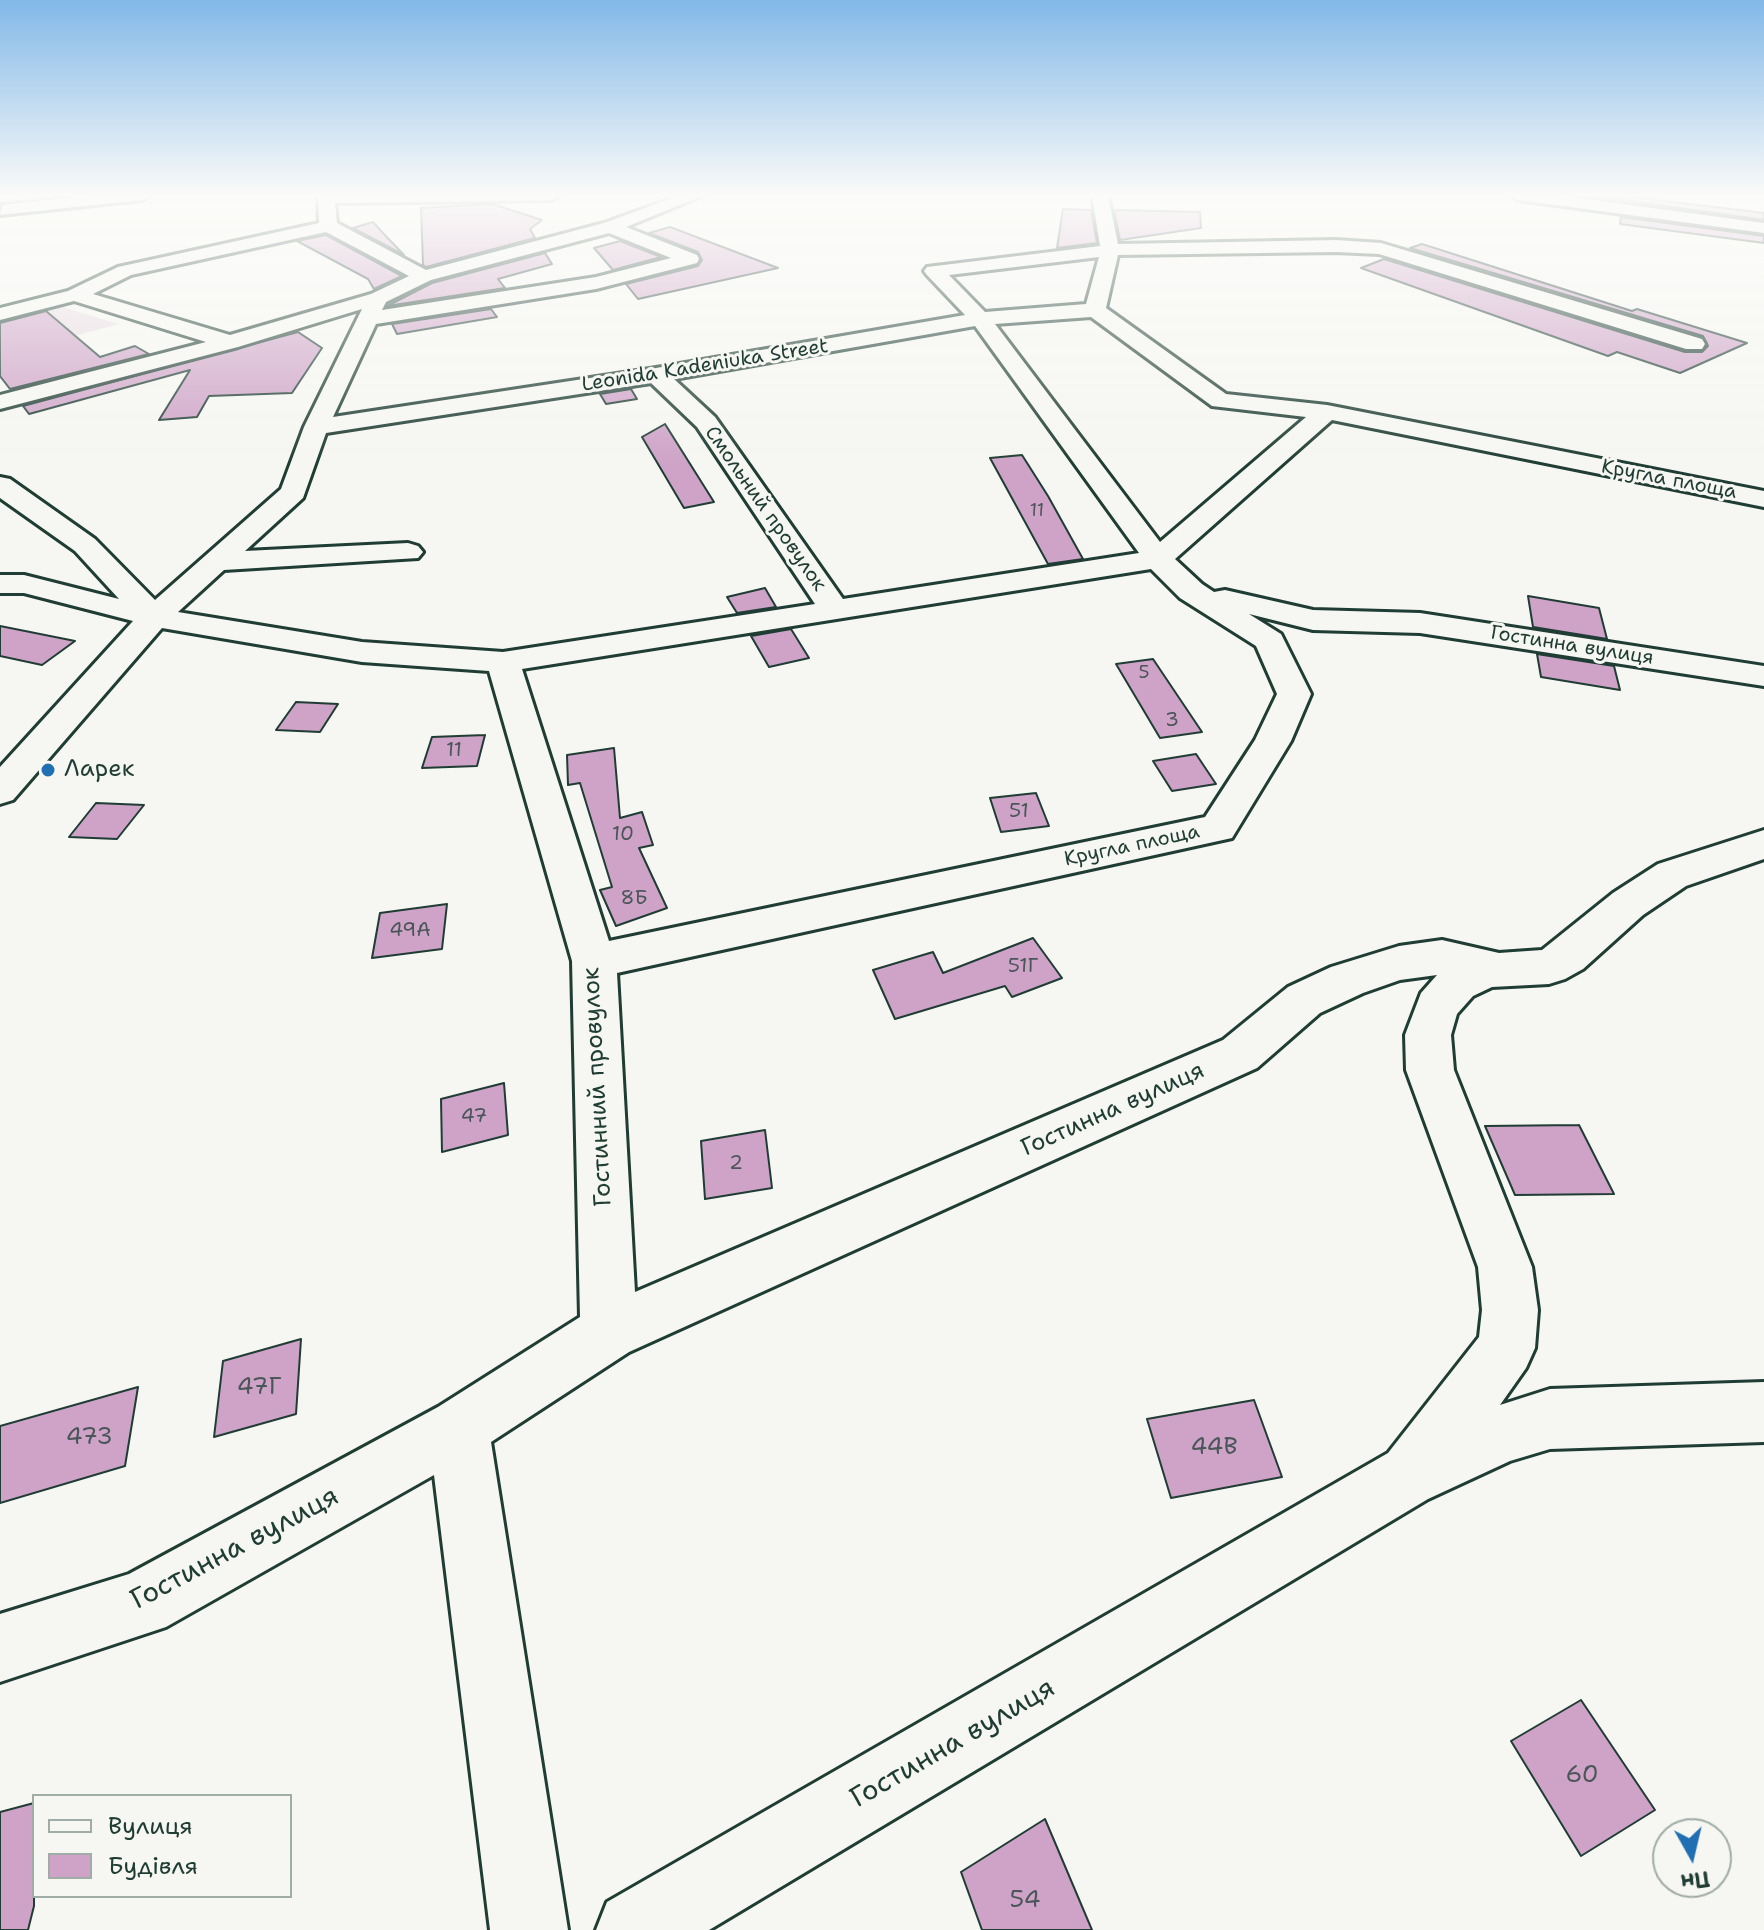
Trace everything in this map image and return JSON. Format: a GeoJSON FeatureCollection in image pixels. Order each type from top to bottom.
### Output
{"type":"FeatureCollection","features":[{"type":"Feature","properties":{"kind":"street"},"geometry":{"type":"LineString","coordinates":[[0,314],[75,295],[96,285]]}},
{"type":"Feature","properties":{"kind":"street"},"geometry":{"type":"LineString","coordinates":[[0,791],[154,617],[293,492],[316,427],[373,308],[410,285]]}},
{"type":"Feature","properties":{"kind":"street"},"geometry":{"type":"LineString","coordinates":[[0,402],[373,308],[578,285]]}},
{"type":"Feature","properties":{"kind":"street","name":"Кругла площа"},"geometry":{"type":"LineString","coordinates":[[594,961],[1218,828],[1273,741],[1294,694],[1270,641],[1191,591],[1158,559],[980,319],[947,285]]}},
{"type":"Feature","properties":{"kind":"street"},"geometry":{"type":"LineString","coordinates":[[1095,310],[1101,285]]}},
{"type":"Feature","properties":{"kind":"street"},"geometry":{"type":"LineString","coordinates":[[1500,285],[1694,344]]}},
{"type":"Feature","properties":{"kind":"street"},"geometry":{"type":"LineString","coordinates":[[75,295],[230,342]]}},
{"type":"Feature","properties":{"kind":"street","name":"Кругла площа"},"geometry":{"type":"LineString","coordinates":[[1095,310],[1220,401],[1327,412],[1764,499]]}},
{"type":"Feature","properties":{"kind":"street","name":"Leonida Kadeniuka Street"},"geometry":{"type":"LineString","coordinates":[[316,427],[656,375],[980,319],[1095,310]]}},
{"type":"Feature","properties":{"kind":"street","name":"Смольний провулок"},"geometry":{"type":"LineString","coordinates":[[656,375],[706,422],[836,612]]}},
{"type":"Feature","properties":{"kind":"street"},"geometry":{"type":"LineString","coordinates":[[0,584],[24,584],[154,617],[362,652],[503,662],[1158,559],[1327,412]]}},
{"type":"Feature","properties":{"kind":"street"},"geometry":{"type":"LineString","coordinates":[[0,485],[85,545],[154,617]]}},
{"type":"Feature","properties":{"kind":"street"},"geometry":{"type":"LineString","coordinates":[[218,561],[408,552]]}},
{"type":"Feature","properties":{"kind":"street","name":"Гостинна вулиця"},"geometry":{"type":"LineString","coordinates":[[1191,591],[1313,620],[1420,623],[1764,676]]}},
{"type":"Feature","properties":{"kind":"street","name":"Гостинний провулок"},"geometry":{"type":"LineString","coordinates":[[503,662],[594,961],[609,1332]]}},
{"type":"Feature","properties":{"kind":"street","name":"Гостинна вулиця"},"geometry":{"type":"LineString","coordinates":[[0,1648],[142,1603],[459,1428],[609,1332],[1240,1054],[1304,1000],[1347,980],[1399,963],[1442,957],[1487,969],[1525,971],[1549,967],[1568,957],[1628,904],[1672,875],[1764,844]]}},
{"type":"Feature","properties":{"kind":"street"},"geometry":{"type":"LineString","coordinates":[[1406,1477],[1506,1348],[1510,1310],[1505,1267],[1430,1070],[1428,1035],[1437,1006],[1457,983],[1487,969]]}},
{"type":"Feature","properties":{"kind":"street","name":"Гостинна вулиця"},"geometry":{"type":"LineString","coordinates":[[635,1930],[1406,1477],[1504,1433],[1550,1419],[1764,1412]]}},
{"type":"Feature","properties":{"kind":"street"},"geometry":{"type":"LineString","coordinates":[[459,1428],[529,1930]]}},
{"type":"Feature","properties":{"kind":"shaded area"},"geometry":{"type":"Polygon","coordinates":[[[62,307],[119,324],[0,356],[0,321],[62,307]]]}},
{"type":"Feature","properties":{"kind":"building"},"geometry":{"type":"Polygon","coordinates":[[[428,285],[503,285],[505,288],[387,306],[428,285]]]}},
{"type":"Feature","properties":{"kind":"building"},"geometry":{"type":"Polygon","coordinates":[[[627,285],[701,285],[638,299],[627,285]]]}},
{"type":"Feature","properties":{"kind":"building"},"geometry":{"type":"Polygon","coordinates":[[[1409,285],[1468,285],[1685,352],[1702,352],[1708,346],[1703,336],[1533,285],[1551,285],[1747,343],[1680,373],[1617,352],[1608,356],[1409,285]]]}},
{"type":"Feature","properties":{"kind":"building"},"geometry":{"type":"Polygon","coordinates":[[[491,309],[497,317],[397,334],[392,324],[491,309]]]}},
{"type":"Feature","properties":{"kind":"building"},"geometry":{"type":"Polygon","coordinates":[[[46,311],[100,357],[135,346],[149,354],[10,389],[0,376],[0,323],[46,311]]]}},
{"type":"Feature","properties":{"kind":"building"},"geometry":{"type":"Polygon","coordinates":[[[298,332],[322,348],[292,393],[209,396],[197,417],[159,420],[190,370],[29,414],[23,406],[298,332]]]}},
{"type":"Feature","properties":{"kind":"building"},"geometry":{"type":"Polygon","coordinates":[[[631,389],[637,399],[606,404],[600,394],[631,389]]]}},
{"type":"Feature","properties":{"kind":"building"},"geometry":{"type":"Polygon","coordinates":[[[665,424],[714,502],[684,508],[642,437],[665,424]]]}},
{"type":"Feature","properties":{"kind":"building"},"geometry":{"type":"Polygon","coordinates":[[[1022,455],[1083,559],[1048,564],[990,458],[1022,455]]]}},
{"type":"Feature","properties":{"kind":"building"},"geometry":{"type":"Polygon","coordinates":[[[765,588],[776,607],[737,613],[727,597],[765,588]]]}},
{"type":"Feature","properties":{"kind":"building"},"geometry":{"type":"Polygon","coordinates":[[[1528,596],[1599,608],[1607,639],[1533,627],[1528,596]]]}},
{"type":"Feature","properties":{"kind":"building"},"geometry":{"type":"Polygon","coordinates":[[[0,626],[75,641],[42,665],[0,656],[0,626]]]}},
{"type":"Feature","properties":{"kind":"building"},"geometry":{"type":"Polygon","coordinates":[[[791,629],[809,658],[769,667],[751,636],[791,629]]]}},
{"type":"Feature","properties":{"kind":"building"},"geometry":{"type":"Polygon","coordinates":[[[1537,654],[1614,666],[1620,690],[1541,677],[1537,654]]]}},
{"type":"Feature","properties":{"kind":"building"},"geometry":{"type":"Polygon","coordinates":[[[1153,659],[1202,732],[1160,738],[1116,664],[1153,659]]]}},
{"type":"Feature","properties":{"kind":"building"},"geometry":{"type":"Polygon","coordinates":[[[296,702],[338,704],[320,732],[276,730],[296,702]]]}},
{"type":"Feature","properties":{"kind":"building"},"geometry":{"type":"Polygon","coordinates":[[[485,735],[477,766],[422,768],[432,737],[485,735]]]}},
{"type":"Feature","properties":{"kind":"building"},"geometry":{"type":"Polygon","coordinates":[[[614,748],[620,818],[642,812],[653,845],[639,848],[667,908],[616,926],[600,890],[612,887],[580,783],[568,785],[567,755],[614,748]]]}},
{"type":"Feature","properties":{"kind":"building"},"geometry":{"type":"Polygon","coordinates":[[[1196,754],[1216,784],[1172,791],[1153,761],[1196,754]]]}},
{"type":"Feature","properties":{"kind":"building"},"geometry":{"type":"Polygon","coordinates":[[[1036,793],[1049,826],[1001,832],[990,798],[1036,793]]]}},
{"type":"Feature","properties":{"kind":"building"},"geometry":{"type":"Polygon","coordinates":[[[96,803],[144,805],[117,839],[69,837],[96,803]]]}},
{"type":"Feature","properties":{"kind":"building"},"geometry":{"type":"Polygon","coordinates":[[[447,904],[442,949],[372,958],[380,913],[447,904]]]}},
{"type":"Feature","properties":{"kind":"building"},"geometry":{"type":"Polygon","coordinates":[[[1033,938],[1062,978],[1012,997],[1005,986],[895,1019],[873,970],[933,952],[943,973],[1033,938]]]}},
{"type":"Feature","properties":{"kind":"building"},"geometry":{"type":"Polygon","coordinates":[[[504,1083],[508,1135],[442,1152],[441,1099],[504,1083]]]}},
{"type":"Feature","properties":{"kind":"building"},"geometry":{"type":"Polygon","coordinates":[[[1579,1125],[1614,1194],[1515,1195],[1485,1126],[1579,1125]]]}},
{"type":"Feature","properties":{"kind":"building"},"geometry":{"type":"Polygon","coordinates":[[[765,1130],[772,1188],[705,1199],[701,1141],[765,1130]]]}},
{"type":"Feature","properties":{"kind":"building"},"geometry":{"type":"Polygon","coordinates":[[[301,1339],[296,1414],[214,1437],[223,1361],[301,1339]]]}},
{"type":"Feature","properties":{"kind":"building"},"geometry":{"type":"Polygon","coordinates":[[[138,1387],[125,1466],[0,1503],[0,1426],[138,1387]]]}},
{"type":"Feature","properties":{"kind":"building"},"geometry":{"type":"Polygon","coordinates":[[[1254,1400],[1282,1477],[1171,1498],[1147,1419],[1254,1400]]]}},
{"type":"Feature","properties":{"kind":"building"},"geometry":{"type":"Polygon","coordinates":[[[1581,1700],[1655,1810],[1581,1856],[1511,1741],[1581,1700]]]}},
{"type":"Feature","properties":{"kind":"building"},"geometry":{"type":"Polygon","coordinates":[[[32,1804],[34,1906],[28,1930],[0,1930],[0,1812],[32,1804]]]}},
{"type":"Feature","properties":{"kind":"building"},"geometry":{"type":"Polygon","coordinates":[[[1045,1819],[1092,1930],[982,1930],[961,1872],[1045,1819]]]}},
{"type":"Feature","properties":{"kind":"place","name":"Ларек"},"geometry":{"type":"Point","coordinates":[48,770]}}]}
